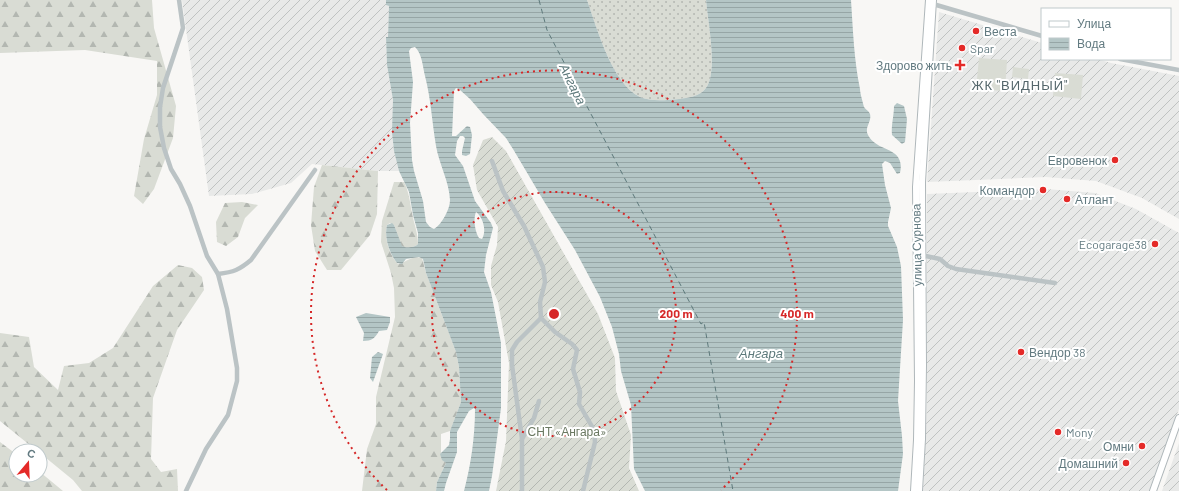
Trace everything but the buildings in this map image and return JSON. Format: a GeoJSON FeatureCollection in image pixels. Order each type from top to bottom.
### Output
{"type":"FeatureCollection","features":[{"type":"Feature","properties":{"kind":"main road","name":"улица Сурнова"},"geometry":{"type":"LineString","coordinates":[[919,491],[922,439],[923,372],[921,255],[922,182],[932,1]]}},
{"type":"Feature","properties":{"kind":"main road","name":"улица Сурнова"},"geometry":{"type":"LineString","coordinates":[[914,491],[918,381],[916,187],[932,1]]}},
{"type":"Feature","properties":{"kind":"main road"},"geometry":{"type":"LineString","coordinates":[[1153,491],[1179,418]]}},
{"type":"Feature","properties":{"kind":"street"},"geometry":{"type":"LineString","coordinates":[[179,0],[183,28],[163,88],[160,107],[160,127],[164,148],[171,169],[190,206],[207,256],[218,274],[227,308],[237,381],[228,415],[206,449],[186,491]]}},
{"type":"Feature","properties":{"kind":"street"},"geometry":{"type":"LineString","coordinates":[[932,1],[1041,36]]}},
{"type":"Feature","properties":{"kind":"street"},"geometry":{"type":"LineString","coordinates":[[1125,60],[1179,70]]}},
{"type":"Feature","properties":{"kind":"street"},"geometry":{"type":"LineString","coordinates":[[492,161],[503,191],[524,226],[543,266],[545,282],[540,302],[541,318],[577,350],[573,369],[580,392],[579,404],[594,430],[595,442],[583,491]]}},
{"type":"Feature","properties":{"kind":"street"},"geometry":{"type":"LineString","coordinates":[[218,274],[240,269],[251,260],[314,170]]}},
{"type":"Feature","properties":{"kind":"street"},"geometry":{"type":"LineString","coordinates":[[921,255],[940,259],[948,266],[956,269],[1055,283]]}},
{"type":"Feature","properties":{"kind":"street"},"geometry":{"type":"LineString","coordinates":[[522,491],[522,438],[512,365],[512,350],[517,342],[541,318]]}},
{"type":"Feature","properties":{"kind":"street"},"geometry":{"type":"LineString","coordinates":[[522,438],[534,418],[539,401]]}},
{"type":"Feature","properties":{"kind":"shaded area"},"geometry":{"type":"Polygon","coordinates":[[[182,0],[386,0],[386,5],[389,6],[388,37],[386,37],[387,65],[393,100],[393,144],[399,171],[378,171],[312,164],[291,183],[252,194],[209,196],[182,0]]]}},
{"type":"Feature","properties":{"kind":"shaded area"},"geometry":{"type":"Polygon","coordinates":[[[939,12],[1041,43],[1041,60],[1100,60],[1179,76],[1179,219],[1142,198],[1096,181],[1046,177],[927,182],[939,12]]]}},
{"type":"Feature","properties":{"kind":"shaded area"},"geometry":{"type":"Polygon","coordinates":[[[1046,189],[1095,193],[1136,209],[1179,233],[1179,409],[1149,491],[923,491],[927,408],[927,194],[1046,189]]]}},
{"type":"Feature","properties":{"kind":"shaded area"},"geometry":{"type":"Polygon","coordinates":[[[1179,443],[1179,491],[1162,491],[1179,443]]]}},
{"type":"Feature","properties":{"kind":"green space"},"geometry":{"type":"Polygon","coordinates":[[[0,0],[152,0],[154,28],[176,106],[173,138],[154,189],[143,204],[134,196],[144,139],[157,95],[157,61],[85,50],[0,53],[0,0]]]}},
{"type":"Feature","properties":{"kind":"green space"},"geometry":{"type":"Polygon","coordinates":[[[587,0],[706,0],[712,53],[711,74],[707,87],[697,95],[665,100],[645,99],[630,90],[621,80],[607,54],[587,0]]]}},
{"type":"Feature","properties":{"kind":"green space"},"geometry":{"type":"Polygon","coordinates":[[[979,58],[1007,60],[1005,91],[976,89],[979,58]]]}},
{"type":"Feature","properties":{"kind":"green space"},"geometry":{"type":"Polygon","coordinates":[[[1013,67],[1029,69],[1028,79],[1012,77],[1013,67]]]}},
{"type":"Feature","properties":{"kind":"green space"},"geometry":{"type":"Polygon","coordinates":[[[1055,73],[1083,75],[1081,99],[1053,96],[1055,73]]]}},
{"type":"Feature","properties":{"kind":"green space","name":"СНТ «Ангара»"},"geometry":{"type":"Polygon","coordinates":[[[492,137],[506,151],[598,314],[615,358],[616,391],[631,435],[629,468],[639,491],[496,491],[506,441],[509,363],[498,302],[491,285],[491,266],[497,245],[498,227],[477,190],[473,165],[483,140],[492,137]]]}},
{"type":"Feature","properties":{"kind":"green space"},"geometry":{"type":"Polygon","coordinates":[[[322,165],[378,171],[377,214],[370,235],[341,270],[327,270],[315,251],[311,225],[314,187],[322,165]]]}},
{"type":"Feature","properties":{"kind":"green space"},"geometry":{"type":"Polygon","coordinates":[[[394,182],[404,182],[406,186],[417,232],[418,244],[410,247],[401,246],[394,225],[390,223],[387,225],[386,235],[390,251],[398,264],[412,258],[422,258],[426,273],[456,352],[459,367],[461,402],[450,431],[441,434],[441,457],[446,463],[437,482],[436,491],[362,491],[367,449],[376,424],[376,397],[395,317],[394,288],[381,242],[382,221],[394,182]]]}},
{"type":"Feature","properties":{"kind":"green space"},"geometry":{"type":"Polygon","coordinates":[[[242,202],[258,205],[245,218],[238,237],[226,246],[217,242],[216,222],[225,203],[242,202]]]}},
{"type":"Feature","properties":{"kind":"green space"},"geometry":{"type":"Polygon","coordinates":[[[178,265],[192,268],[202,277],[204,290],[177,330],[153,398],[151,459],[161,472],[177,469],[178,491],[82,491],[73,480],[48,460],[48,443],[27,443],[0,421],[0,333],[29,337],[34,367],[58,390],[64,366],[89,363],[113,348],[153,286],[178,265]]]}},
{"type":"Feature","properties":{"kind":"green space"},"geometry":{"type":"Polygon","coordinates":[[[0,442],[8,448],[8,483],[48,483],[48,479],[63,491],[0,491],[0,442]]]}},
{"type":"Feature","properties":{"kind":"water","name":"Ангара"},"geometry":{"type":"Polygon","coordinates":[[[386,0],[587,0],[601,40],[621,80],[630,90],[640,97],[649,100],[660,100],[679,99],[697,95],[707,87],[711,74],[712,53],[706,0],[851,0],[856,67],[860,93],[864,107],[870,114],[867,132],[872,141],[895,154],[899,158],[901,164],[900,173],[897,174],[890,163],[885,161],[882,164],[885,185],[891,208],[888,226],[897,247],[901,266],[903,320],[898,401],[903,454],[898,491],[645,491],[634,469],[631,405],[621,371],[619,354],[612,327],[600,297],[575,250],[506,138],[470,99],[456,88],[454,91],[452,136],[456,136],[467,126],[470,127],[472,135],[470,154],[466,156],[462,155],[465,138],[460,136],[457,141],[455,155],[463,166],[475,201],[493,228],[486,255],[484,272],[491,292],[501,343],[501,408],[489,491],[464,491],[472,450],[475,419],[474,408],[469,411],[457,432],[457,452],[444,491],[436,491],[437,482],[446,463],[442,460],[440,454],[449,445],[450,431],[461,402],[459,367],[456,352],[426,273],[423,259],[419,257],[406,259],[402,264],[397,263],[390,250],[387,240],[387,225],[392,223],[402,246],[410,247],[418,244],[418,233],[409,192],[399,171],[394,151],[392,132],[393,100],[387,65],[386,37],[388,37],[389,6],[386,5],[386,0]],[[415,47],[411,48],[409,51],[413,82],[410,123],[412,160],[423,201],[426,222],[434,229],[440,224],[445,216],[449,208],[450,200],[448,186],[436,146],[429,93],[422,61],[415,47]],[[476,212],[476,229],[479,238],[482,239],[484,224],[481,217],[476,212]]]}},
{"type":"Feature","properties":{"kind":"water"},"geometry":{"type":"Polygon","coordinates":[[[897,103],[904,106],[907,119],[905,142],[902,144],[892,135],[894,106],[897,103]]]}},
{"type":"Feature","properties":{"kind":"water"},"geometry":{"type":"Polygon","coordinates":[[[366,313],[390,317],[390,322],[387,330],[379,331],[373,339],[363,341],[364,333],[356,317],[366,313]]]}},
{"type":"Feature","properties":{"kind":"water"},"geometry":{"type":"Polygon","coordinates":[[[378,352],[383,354],[373,382],[370,378],[372,357],[378,352]]]}},
{"type":"Feature","properties":{"kind":"ferry route"},"geometry":{"type":"LineString","coordinates":[[539,0],[547,30],[701,324],[704,322],[733,491]]}},
{"type":"Feature","properties":{"kind":"place","name":"Веста"},"geometry":{"type":"Point","coordinates":[976,31]}},
{"type":"Feature","properties":{"kind":"place","name":"Spar"},"geometry":{"type":"Point","coordinates":[962,48]}},
{"type":"Feature","properties":{"kind":"place","name":"Здорово жить"},"geometry":{"type":"Point","coordinates":[960,65]}},
{"type":"Feature","properties":{"kind":"place","name":"Евровенок"},"geometry":{"type":"Point","coordinates":[1115,160]}},
{"type":"Feature","properties":{"kind":"place","name":"Командор"},"geometry":{"type":"Point","coordinates":[1043,190]}},
{"type":"Feature","properties":{"kind":"place","name":"Атлант"},"geometry":{"type":"Point","coordinates":[1067,199]}},
{"type":"Feature","properties":{"kind":"place","name":"Ecogarage38"},"geometry":{"type":"Point","coordinates":[1155,244]}},
{"type":"Feature","properties":{"kind":"place","name":"Вендор 38"},"geometry":{"type":"Point","coordinates":[1021,352]}},
{"type":"Feature","properties":{"kind":"place","name":"Mony"},"geometry":{"type":"Point","coordinates":[1058,432]}},
{"type":"Feature","properties":{"kind":"place","name":"Омни"},"geometry":{"type":"Point","coordinates":[1142,446]}},
{"type":"Feature","properties":{"kind":"place","name":"Домашний"},"geometry":{"type":"Point","coordinates":[1126,463]}},
{"type":"Feature","properties":{"kind":"district","name":"ЖК \"ВИДНЫЙ\""},"geometry":{"type":"Point","coordinates":[1020,85]}}]}
